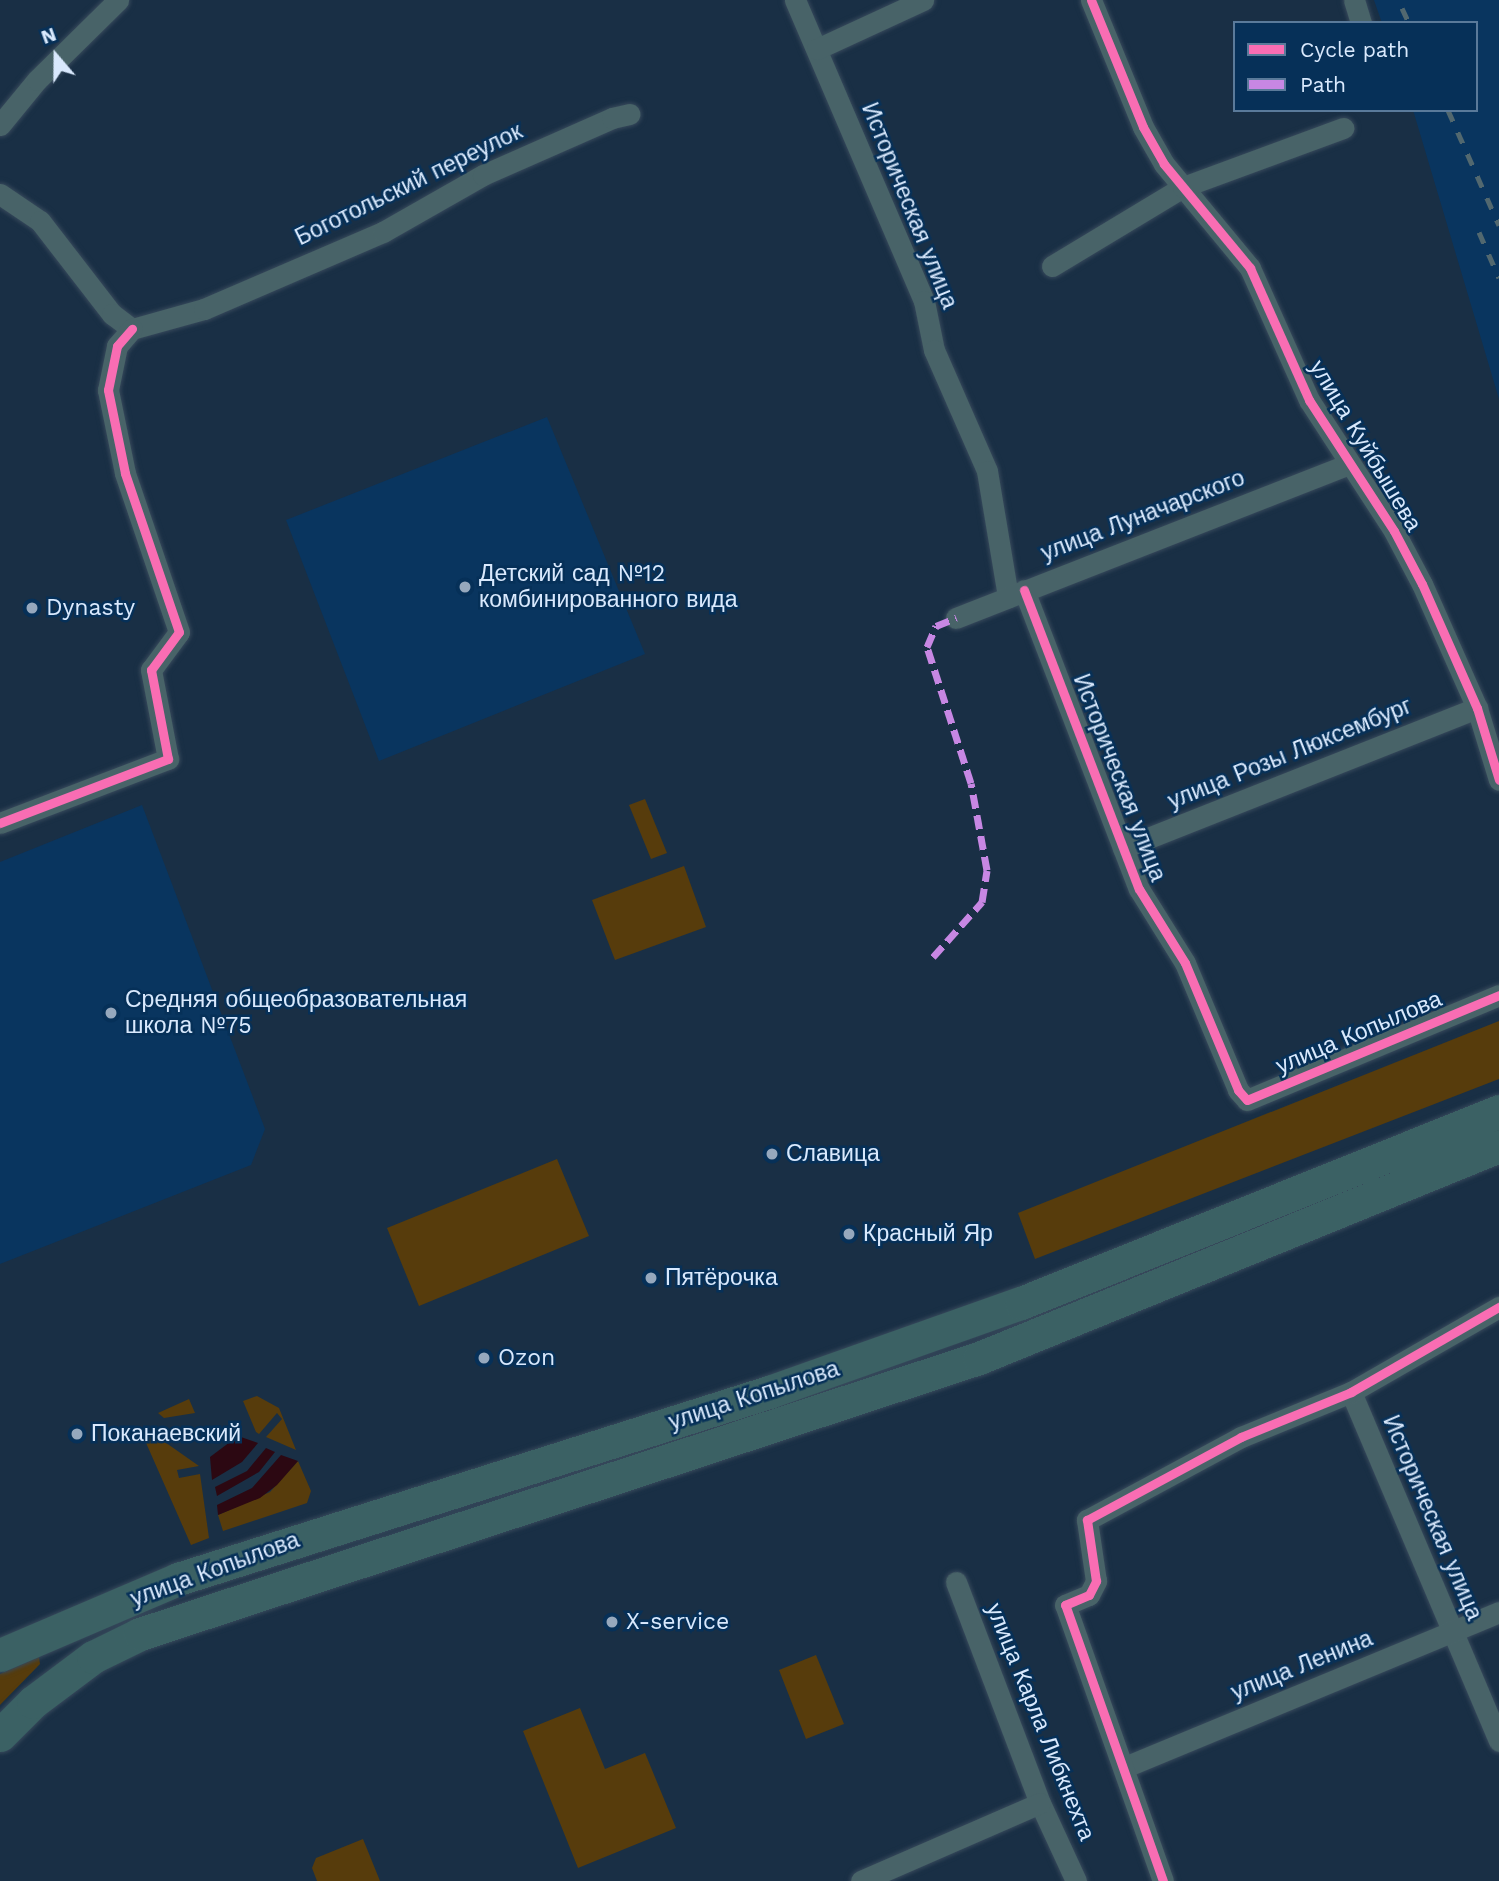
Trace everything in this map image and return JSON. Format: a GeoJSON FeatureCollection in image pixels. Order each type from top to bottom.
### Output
{"type":"FeatureCollection","features":[{"type":"Feature","properties":{"kind":"main road","name":"улица Копылова"},"geometry":{"type":"LineString","coordinates":[[0,1655],[178,1579],[769,1392],[1021,1303],[1499,1111]]}},
{"type":"Feature","properties":{"kind":"main road","name":"улица Копылова"},"geometry":{"type":"LineString","coordinates":[[0,1735],[33,1702],[93,1657],[140,1634],[979,1358],[1499,1146]]}},
{"type":"Feature","properties":{"kind":"street"},"geometry":{"type":"LineString","coordinates":[[0,125],[37,80],[118,0]]}},
{"type":"Feature","properties":{"kind":"street","name":"Историческая улица"},"geometry":{"type":"LineString","coordinates":[[795,0],[924,301],[934,350],[986,471],[1016,594],[1139,889],[1185,963],[1238,1090]]}},
{"type":"Feature","properties":{"kind":"street"},"geometry":{"type":"LineString","coordinates":[[817,49],[923,0]]}},
{"type":"Feature","properties":{"kind":"street","name":"улица Куйбышева"},"geometry":{"type":"LineString","coordinates":[[1091,0],[1143,127],[1183,187],[1250,268],[1309,400],[1422,584],[1477,708],[1499,780]]}},
{"type":"Feature","properties":{"kind":"street"},"geometry":{"type":"LineString","coordinates":[[1354,0],[1360,21]]}},
{"type":"Feature","properties":{"kind":"street","name":"Боготольский переулок"},"geometry":{"type":"LineString","coordinates":[[132,329],[204,309],[307,265],[408,220],[483,175],[612,118],[631,114]]}},
{"type":"Feature","properties":{"kind":"street"},"geometry":{"type":"LineString","coordinates":[[1052,266],[1183,187],[1343,128]]}},
{"type":"Feature","properties":{"kind":"street"},"geometry":{"type":"LineString","coordinates":[[0,194],[40,221],[112,314],[132,329],[117,346],[108,390],[125,473],[178,632],[151,670],[168,759],[0,824]]}},
{"type":"Feature","properties":{"kind":"street","name":"улица Луначарского"},"geometry":{"type":"LineString","coordinates":[[956,618],[1349,464]]}},
{"type":"Feature","properties":{"kind":"street","name":"улица Розы Люксембург"},"geometry":{"type":"LineString","coordinates":[[1123,848],[1477,708]]}},
{"type":"Feature","properties":{"kind":"street","name":"улица Копылова"},"geometry":{"type":"LineString","coordinates":[[1238,1090],[1247,1100],[1499,995]]}},
{"type":"Feature","properties":{"kind":"street"},"geometry":{"type":"LineString","coordinates":[[1163,1881],[1125,1767],[1065,1605],[1089,1595],[1096,1581],[1087,1520],[1241,1437],[1351,1392],[1499,1307]]}},
{"type":"Feature","properties":{"kind":"street","name":"Историческая улица"},"geometry":{"type":"LineString","coordinates":[[1351,1392],[1499,1741]]}},
{"type":"Feature","properties":{"kind":"street","name":"улица Карла Либкнехта"},"geometry":{"type":"LineString","coordinates":[[956,1582],[1040,1803],[1076,1881]]}},
{"type":"Feature","properties":{"kind":"street","name":"улица Ленина"},"geometry":{"type":"LineString","coordinates":[[1125,1767],[1499,1612]]}},
{"type":"Feature","properties":{"kind":"street"},"geometry":{"type":"LineString","coordinates":[[861,1881],[1040,1803]]}},
{"type":"Feature","properties":{"kind":"shaded area"},"geometry":{"type":"Polygon","coordinates":[[[1374,0],[1499,0],[1499,399],[1414,112],[1478,112],[1478,21],[1381,21],[1374,0]]]}},
{"type":"Feature","properties":{"kind":"shaded area","name":"Детский сад №12 комбинированного вида"},"geometry":{"type":"Polygon","coordinates":[[[547,417],[645,654],[379,761],[286,520],[547,417]]]}},
{"type":"Feature","properties":{"kind":"shaded area"},"geometry":{"type":"Polygon","coordinates":[[[645,799],[667,853],[651,859],[629,805],[645,799]]]}},
{"type":"Feature","properties":{"kind":"shaded area","name":"Средняя общеобразовательная школа №75"},"geometry":{"type":"Polygon","coordinates":[[[142,805],[265,1129],[251,1165],[0,1264],[0,862],[142,805]]]}},
{"type":"Feature","properties":{"kind":"shaded area"},"geometry":{"type":"Polygon","coordinates":[[[684,866],[706,927],[615,960],[592,900],[684,866]]]}},
{"type":"Feature","properties":{"kind":"shaded area"},"geometry":{"type":"Polygon","coordinates":[[[1499,1021],[1499,1079],[1035,1259],[1018,1213],[1499,1021]]]}},
{"type":"Feature","properties":{"kind":"shaded area"},"geometry":{"type":"Polygon","coordinates":[[[557,1159],[589,1236],[419,1306],[387,1228],[557,1159]]]}},
{"type":"Feature","properties":{"kind":"shaded area"},"geometry":{"type":"Polygon","coordinates":[[[257,1396],[279,1408],[296,1450],[266,1437],[282,1419],[277,1413],[259,1434],[256,1432],[243,1401],[257,1396]]]}},
{"type":"Feature","properties":{"kind":"shaded area"},"geometry":{"type":"Polygon","coordinates":[[[189,1399],[195,1413],[164,1418],[158,1413],[189,1399]]]}},
{"type":"Feature","properties":{"kind":"shaded area"},"geometry":{"type":"Polygon","coordinates":[[[152,1433],[199,1466],[177,1470],[179,1478],[200,1474],[209,1538],[191,1545],[143,1436],[152,1433]]]}},
{"type":"Feature","properties":{"kind":"shaded area"},"geometry":{"type":"Polygon","coordinates":[[[238,1436],[258,1443],[242,1462],[212,1480],[210,1457],[238,1436]]]}},
{"type":"Feature","properties":{"kind":"shaded area"},"geometry":{"type":"Polygon","coordinates":[[[266,1448],[275,1452],[259,1472],[217,1496],[215,1487],[247,1471],[266,1448]]]}},
{"type":"Feature","properties":{"kind":"shaded area"},"geometry":{"type":"Polygon","coordinates":[[[281,1455],[298,1461],[277,1485],[260,1498],[218,1515],[217,1505],[252,1488],[281,1455]]]}},
{"type":"Feature","properties":{"kind":"shaded area"},"geometry":{"type":"Polygon","coordinates":[[[298,1461],[311,1491],[307,1503],[223,1531],[218,1515],[270,1492],[298,1461]]]}},
{"type":"Feature","properties":{"kind":"shaded area"},"geometry":{"type":"Polygon","coordinates":[[[816,1655],[844,1724],[806,1739],[779,1670],[816,1655]]]}},
{"type":"Feature","properties":{"kind":"shaded area"},"geometry":{"type":"Polygon","coordinates":[[[39,1657],[40,1664],[0,1705],[0,1674],[39,1657]]]}},
{"type":"Feature","properties":{"kind":"shaded area"},"geometry":{"type":"Polygon","coordinates":[[[580,1708],[605,1769],[645,1753],[676,1828],[578,1868],[523,1731],[580,1708]]]}},
{"type":"Feature","properties":{"kind":"shaded area"},"geometry":{"type":"Polygon","coordinates":[[[363,1839],[380,1881],[317,1881],[312,1868],[316,1858],[363,1839]]]}},
{"type":"Feature","properties":{"kind":"railway"},"geometry":{"type":"LineString","coordinates":[[1402,8],[1408,21]]}},
{"type":"Feature","properties":{"kind":"railway"},"geometry":{"type":"LineString","coordinates":[[1449,112],[1499,225]]}},
{"type":"Feature","properties":{"kind":"railway"},"geometry":{"type":"LineString","coordinates":[[1479,232],[1499,278]]}},
{"type":"Feature","properties":{"kind":"marked path"},"geometry":{"type":"LineString","coordinates":[[933,957],[982,902],[987,870],[971,783],[927,647],[936,626],[956,618]]}},
{"type":"Feature","properties":{"kind":"cycle path"},"geometry":{"type":"LineString","coordinates":[[1091,0],[1143,127],[1164,164],[1250,268],[1309,400],[1394,531],[1422,584],[1477,708],[1499,780]]}},
{"type":"Feature","properties":{"kind":"cycle path"},"geometry":{"type":"LineString","coordinates":[[0,823],[168,759],[151,670],[179,632],[125,473],[108,390],[117,346],[132,329]]}},
{"type":"Feature","properties":{"kind":"cycle path"},"geometry":{"type":"LineString","coordinates":[[1024,590],[1139,889],[1185,963],[1238,1090],[1247,1100],[1499,995]]}},
{"type":"Feature","properties":{"kind":"cycle path"},"geometry":{"type":"LineString","coordinates":[[1163,1881],[1065,1605],[1089,1595],[1096,1581],[1087,1520],[1241,1437],[1351,1392],[1499,1307]]}},
{"type":"Feature","properties":{"kind":"place","name":"Детский сад №12 комбинированного вида"},"geometry":{"type":"Point","coordinates":[465,587]}},
{"type":"Feature","properties":{"kind":"place","name":"Dynasty"},"geometry":{"type":"Point","coordinates":[32,608]}},
{"type":"Feature","properties":{"kind":"place","name":"Средняя общеобразовательная школа №75"},"geometry":{"type":"Point","coordinates":[111,1013]}},
{"type":"Feature","properties":{"kind":"place","name":"Славица"},"geometry":{"type":"Point","coordinates":[772,1154]}},
{"type":"Feature","properties":{"kind":"place","name":"Красный Яр"},"geometry":{"type":"Point","coordinates":[849,1234]}},
{"type":"Feature","properties":{"kind":"place","name":"Пятёрочка"},"geometry":{"type":"Point","coordinates":[651,1278]}},
{"type":"Feature","properties":{"kind":"place","name":"Ozon"},"geometry":{"type":"Point","coordinates":[484,1358]}},
{"type":"Feature","properties":{"kind":"place","name":"Поканаевский"},"geometry":{"type":"Point","coordinates":[77,1434]}},
{"type":"Feature","properties":{"kind":"place","name":"X-service"},"geometry":{"type":"Point","coordinates":[612,1622]}}]}
